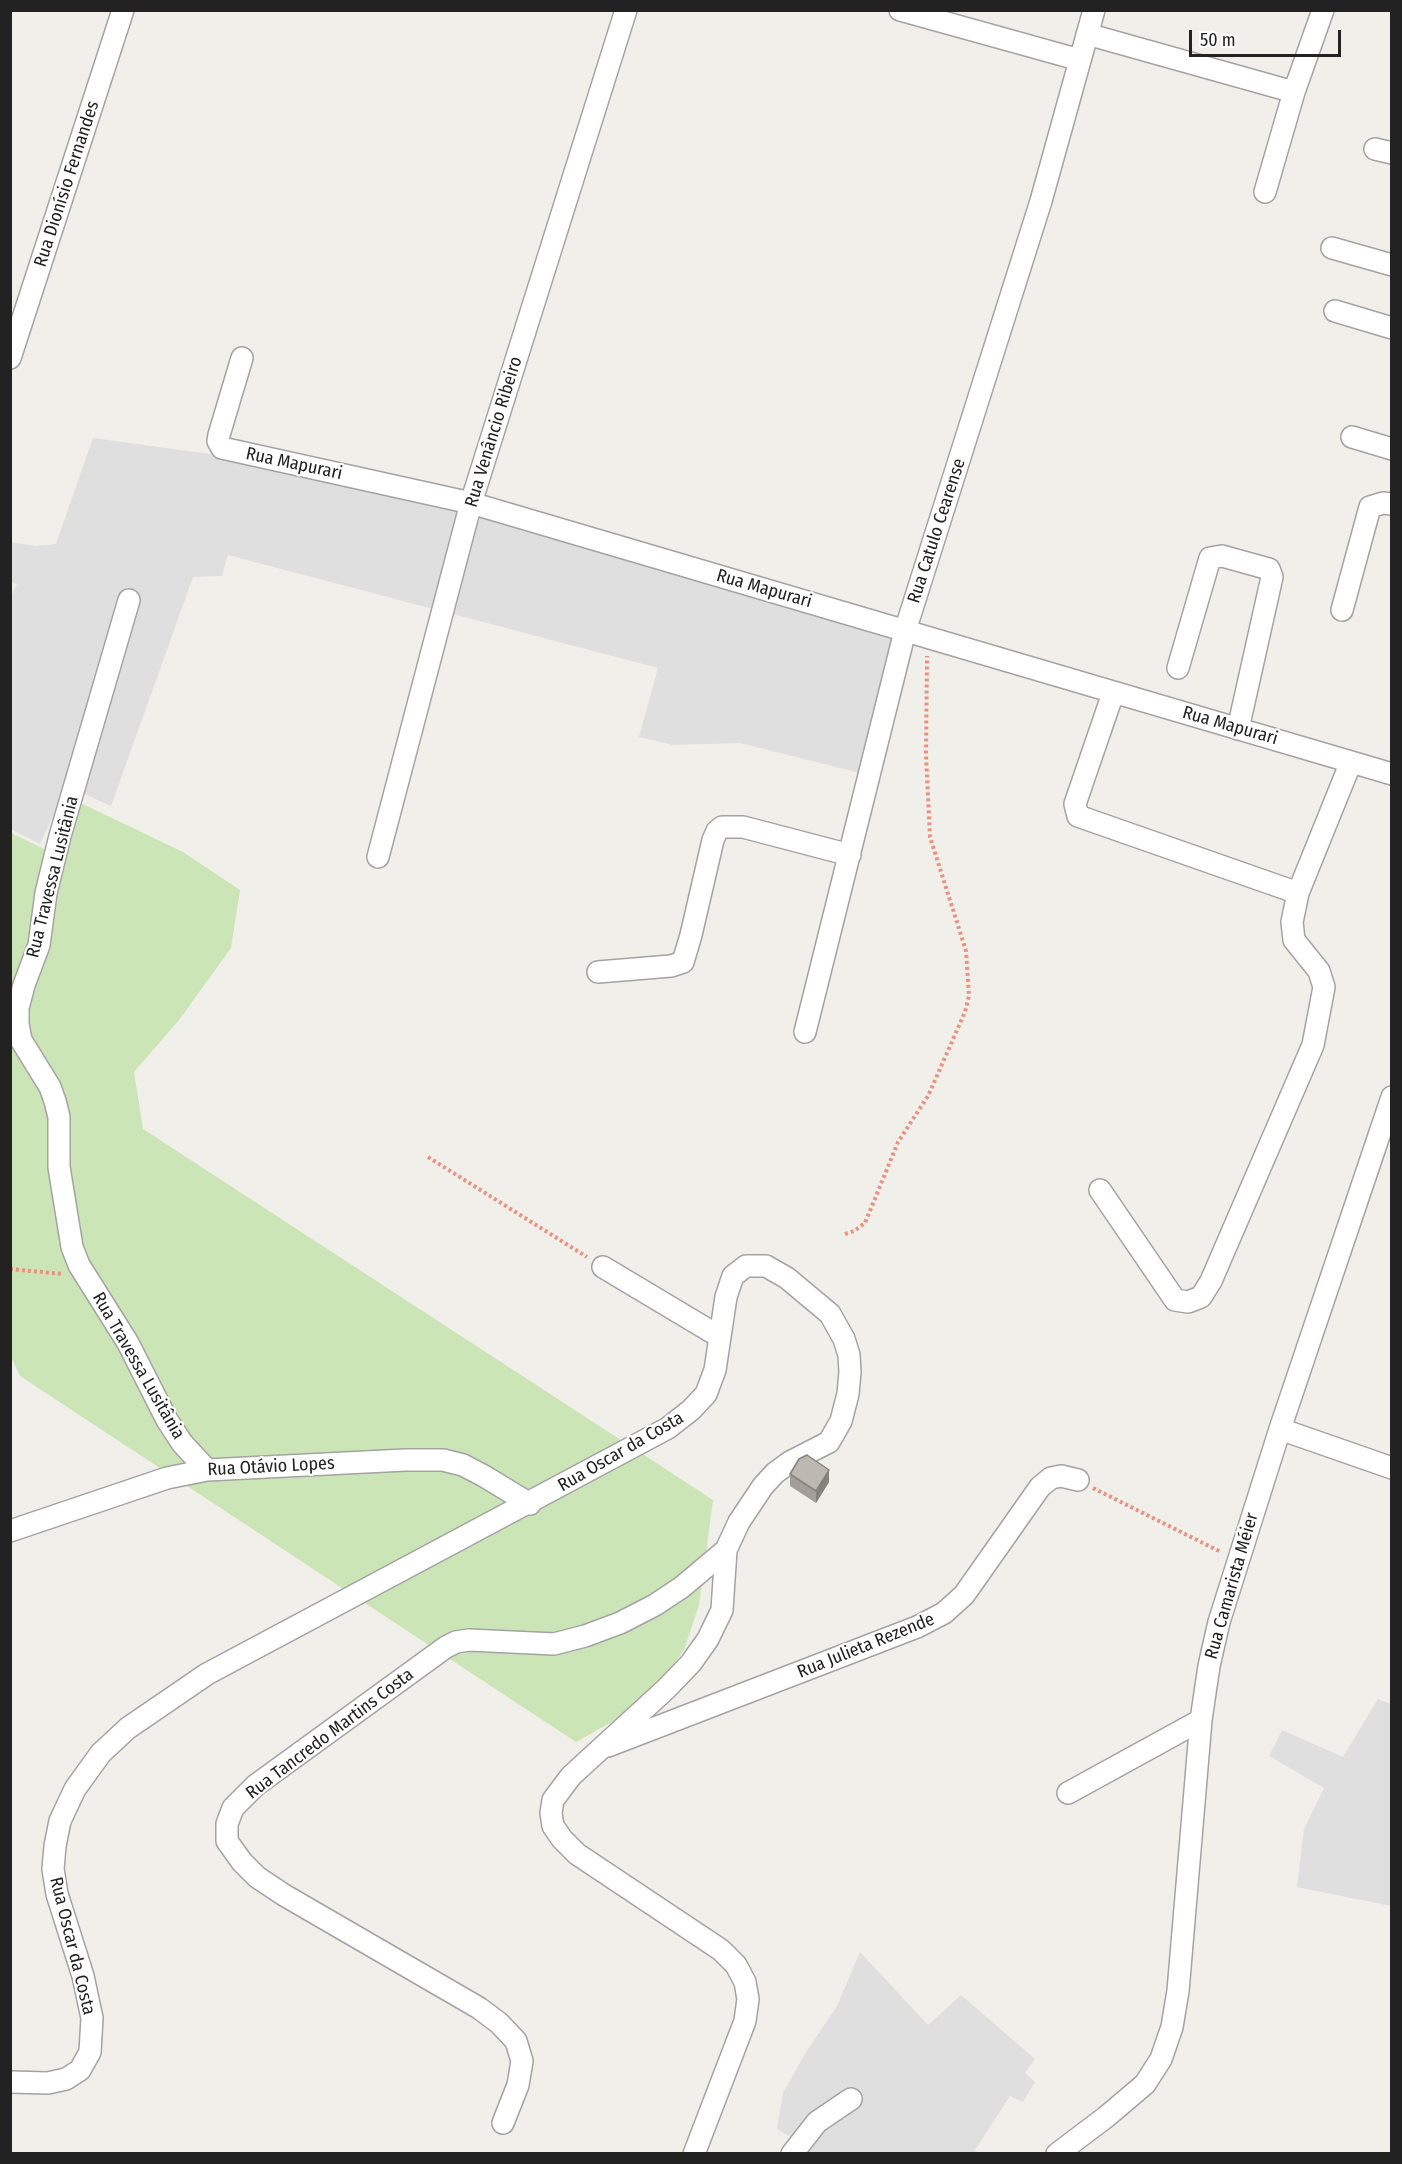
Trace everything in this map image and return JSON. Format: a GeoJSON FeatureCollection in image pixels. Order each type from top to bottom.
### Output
{"type":"FeatureCollection","features":[{"type":"Feature","properties":{"kind":"street","name":"Rua Dionísio Fernandes"},"geometry":{"type":"LineString","coordinates":[[10,358],[123,10]]}},
{"type":"Feature","properties":{"kind":"street","name":"Rua Venâncio Ribeiro"},"geometry":{"type":"LineString","coordinates":[[378,857],[471,503],[626,10]]}},
{"type":"Feature","properties":{"kind":"street"},"geometry":{"type":"LineString","coordinates":[[900,10],[1080,60]]}},
{"type":"Feature","properties":{"kind":"street","name":"Rua Catulo Cearense"},"geometry":{"type":"LineString","coordinates":[[805,1032],[905,631],[1041,201],[1094,10]]}},
{"type":"Feature","properties":{"kind":"street"},"geometry":{"type":"LineString","coordinates":[[1265,192],[1294,92],[1323,10]]}},
{"type":"Feature","properties":{"kind":"street"},"geometry":{"type":"LineString","coordinates":[[1087,34],[1294,92]]}},
{"type":"Feature","properties":{"kind":"street"},"geometry":{"type":"LineString","coordinates":[[1332,248],[1392,265]]}},
{"type":"Feature","properties":{"kind":"street"},"geometry":{"type":"LineString","coordinates":[[1335,311],[1392,328]]}},
{"type":"Feature","properties":{"kind":"street","name":"Rua Mapurari"},"geometry":{"type":"LineString","coordinates":[[242,358],[219,435],[218,441],[222,448],[471,503],[1392,774]]}},
{"type":"Feature","properties":{"kind":"street"},"geometry":{"type":"LineString","coordinates":[[1352,437],[1392,449]]}},
{"type":"Feature","properties":{"kind":"street"},"geometry":{"type":"LineString","coordinates":[[1342,610],[1370,507],[1383,503],[1392,504]]}},
{"type":"Feature","properties":{"kind":"street"},"geometry":{"type":"LineString","coordinates":[[1178,668],[1210,558],[1222,556],[1269,569],[1272,577],[1238,729]]}},
{"type":"Feature","properties":{"kind":"street","name":"Rua Travessa Lusitânia"},"geometry":{"type":"LineString","coordinates":[[129,600],[60,836],[46,893],[39,945],[18,1008],[18,1024],[21,1040],[50,1087],[55,1101],[59,1117],[59,1167],[70,1236],[76,1256],[128,1343],[167,1420],[182,1443],[207,1470]]}},
{"type":"Feature","properties":{"kind":"street"},"geometry":{"type":"LineString","coordinates":[[1116,693],[1110,702],[1075,804],[1078,816],[1298,893]]}},
{"type":"Feature","properties":{"kind":"street"},"geometry":{"type":"LineString","coordinates":[[1100,1190],[1176,1300],[1188,1302],[1201,1297],[1211,1281],[1313,1045],[1324,987],[1319,971],[1294,939],[1292,922],[1298,893],[1351,762]]}},
{"type":"Feature","properties":{"kind":"street"},"geometry":{"type":"LineString","coordinates":[[598,972],[671,966],[683,962],[713,840],[717,831],[722,827],[743,827],[850,855]]}},
{"type":"Feature","properties":{"kind":"street","name":"Rua Camarista Méier"},"geometry":{"type":"LineString","coordinates":[[1058,2154],[1145,2084],[1161,2059],[1172,2026],[1178,1991],[1201,1720],[1209,1666],[1219,1622],[1280,1429],[1392,1097]]}},
{"type":"Feature","properties":{"kind":"street","name":"Rua Oscar da Costa"},"geometry":{"type":"LineString","coordinates":[[10,2082],[48,2083],[66,2079],[80,2070],[90,2052],[92,2018],[83,1976],[57,1894],[53,1869],[60,1821],[75,1789],[101,1753],[128,1728],[207,1674],[530,1504],[668,1428],[691,1410],[706,1394],[715,1370],[726,1297],[733,1276],[746,1266],[766,1266],[787,1278],[830,1314],[844,1339],[849,1355],[848,1394],[835,1434],[821,1447],[790,1462],[775,1473],[748,1506],[726,1550],[722,1610],[708,1640],[691,1663],[666,1689],[571,1776],[553,1800],[551,1813],[553,1826],[576,1854],[720,1950],[736,1965],[745,1982],[748,1999],[746,2020],[694,2154]]}},
{"type":"Feature","properties":{"kind":"street"},"geometry":{"type":"LineString","coordinates":[[603,1267],[720,1337]]}},
{"type":"Feature","properties":{"kind":"street"},"geometry":{"type":"LineString","coordinates":[[1280,1429],[1392,1468]]}},
{"type":"Feature","properties":{"kind":"street","name":"Rua Otávio Lopes"},"geometry":{"type":"LineString","coordinates":[[10,1531],[167,1478],[207,1470],[443,1460],[463,1465],[530,1504]]}},
{"type":"Feature","properties":{"kind":"street","name":"Rua Julieta Rezende"},"geometry":{"type":"LineString","coordinates":[[599,1749],[917,1628],[944,1613],[964,1595],[1040,1487],[1051,1478],[1061,1476],[1078,1480]]}},
{"type":"Feature","properties":{"kind":"street","name":"Rua Tancredo Martins Costa"},"geometry":{"type":"LineString","coordinates":[[503,2123],[518,2085],[522,2061],[516,2041],[479,2008],[257,1877],[242,1862],[227,1841],[227,1824],[233,1808],[256,1785],[446,1647],[456,1642],[469,1640],[554,1644],[585,1636],[620,1623],[655,1605],[682,1587],[726,1550]]}},
{"type":"Feature","properties":{"kind":"street"},"geometry":{"type":"LineString","coordinates":[[1068,1793],[1201,1720]]}},
{"type":"Feature","properties":{"kind":"street"},"geometry":{"type":"LineString","coordinates":[[792,2154],[817,2122],[850,2099]]}},
{"type":"Feature","properties":{"kind":"path"},"geometry":{"type":"LineString","coordinates":[[845,1234],[854,1232],[865,1223],[897,1142],[928,1096],[965,1012],[969,996],[966,951],[930,837],[925,694],[928,637]]}},
{"type":"Feature","properties":{"kind":"path"},"geometry":{"type":"LineString","coordinates":[[428,1157],[603,1267]]}},
{"type":"Feature","properties":{"kind":"path"},"geometry":{"type":"LineString","coordinates":[[10,1269],[86,1276]]}},
{"type":"Feature","properties":{"kind":"path"},"geometry":{"type":"LineString","coordinates":[[1078,1480],[1238,1560]]}},
{"type":"Feature","properties":{"kind":"shaded area"},"geometry":{"type":"Polygon","coordinates":[[[93,438],[210,454],[468,505],[892,635],[864,774],[740,743],[673,745],[639,737],[658,668],[228,555],[222,576],[193,577],[111,806],[67,786],[40,844],[11,829],[10,599],[17,584],[11,582],[11,542],[35,546],[56,544],[93,438]]]}},
{"type":"Feature","properties":{"kind":"shaded area"},"geometry":{"type":"Polygon","coordinates":[[[1378,1699],[1391,1704],[1391,1906],[1297,1887],[1304,1829],[1324,1788],[1269,1756],[1282,1730],[1343,1757],[1378,1699]]]}},
{"type":"Feature","properties":{"kind":"shaded area"},"geometry":{"type":"Polygon","coordinates":[[[860,1952],[928,2025],[961,1995],[1035,2059],[1025,2073],[1035,2082],[1023,2102],[1010,2096],[975,2150],[978,2153],[797,2153],[795,2139],[777,2129],[783,2093],[806,2052],[837,2006],[860,1952]]]}},
{"type":"Feature","properties":{"kind":"green space"},"geometry":{"type":"Polygon","coordinates":[[[68,797],[183,852],[240,890],[231,948],[179,1020],[134,1072],[143,1129],[713,1500],[699,1605],[684,1650],[644,1704],[576,1742],[20,1376],[11,1357],[11,833],[46,850],[68,797]]]}},
{"type":"Feature","properties":{"kind":"building"},"geometry":{"type":"Polygon","coordinates":[[[807,1455],[829,1470],[816,1491],[790,1474],[799,1459],[807,1455]]]}}]}
